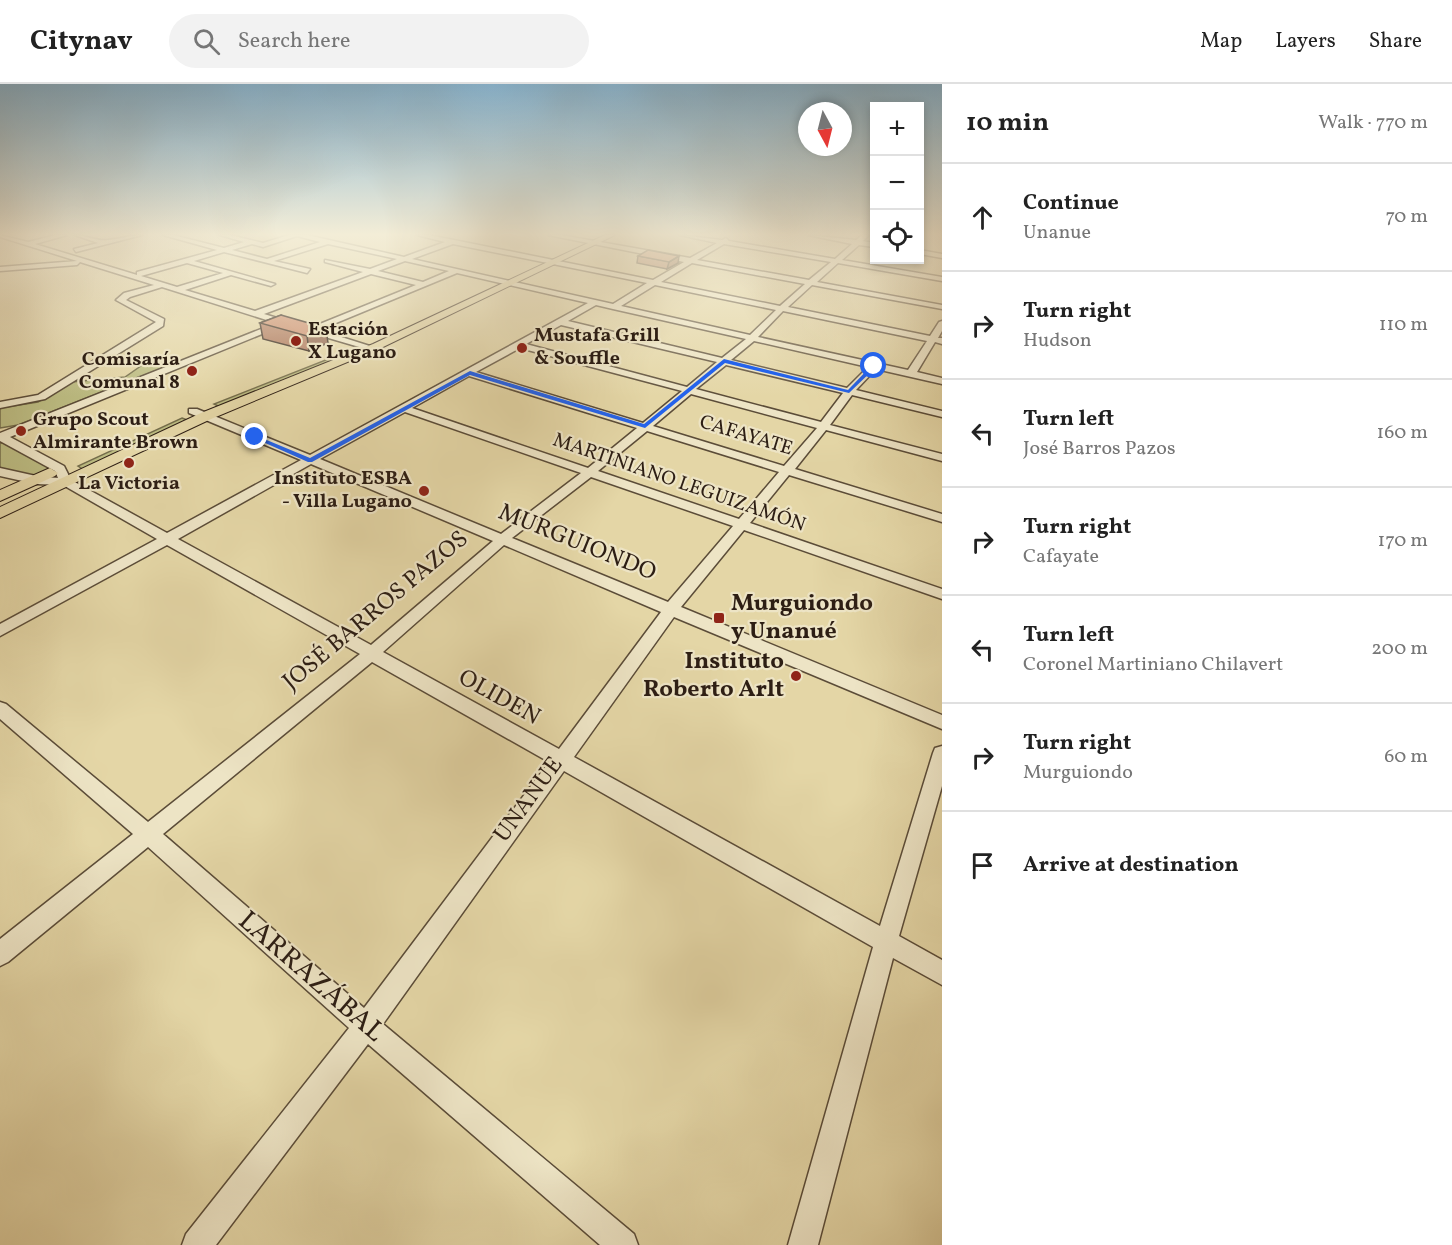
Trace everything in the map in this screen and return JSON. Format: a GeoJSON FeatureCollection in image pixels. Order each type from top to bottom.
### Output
{"type":"FeatureCollection","features":[{"type":"Feature","properties":{"kind":"main road"},"geometry":{"type":"LineString","coordinates":[[0,513],[63,475],[199,414],[366,346],[489,289]]}},
{"type":"Feature","properties":{"kind":"main road"},"geometry":{"type":"LineString","coordinates":[[0,496],[36,480],[63,475]]}},
{"type":"Feature","properties":{"kind":"street"},"geometry":{"type":"LineString","coordinates":[[0,405],[41,397],[160,324],[161,321],[120,300],[127,295],[156,289]]}},
{"type":"Feature","properties":{"kind":"street"},"geometry":{"type":"LineString","coordinates":[[182,289],[366,346]]}},
{"type":"Feature","properties":{"kind":"street"},"geometry":{"type":"LineString","coordinates":[[259,313],[323,289]]}},
{"type":"Feature","properties":{"kind":"street"},"geometry":{"type":"LineString","coordinates":[[314,329],[410,289]]}},
{"type":"Feature","properties":{"kind":"street"},"geometry":{"type":"LineString","coordinates":[[535,289],[942,381]]}},
{"type":"Feature","properties":{"kind":"street"},"geometry":{"type":"LineString","coordinates":[[613,307],[644,289]]}},
{"type":"Feature","properties":{"kind":"street"},"geometry":{"type":"LineString","coordinates":[[692,289],[937,340]]}},
{"type":"Feature","properties":{"kind":"street","name":"JOSÉ BARROS PAZOS"},"geometry":{"type":"LineString","coordinates":[[0,954],[147,832],[371,654],[504,538],[590,472],[751,339],[804,289]]}},
{"type":"Feature","properties":{"kind":"street"},"geometry":{"type":"LineString","coordinates":[[845,289],[942,307]]}},
{"type":"Feature","properties":{"kind":"street"},"geometry":{"type":"LineString","coordinates":[[0,632],[594,303]]}},
{"type":"Feature","properties":{"kind":"street"},"geometry":{"type":"LineString","coordinates":[[1,436],[287,321]]}},
{"type":"Feature","properties":{"kind":"street"},"geometry":{"type":"LineString","coordinates":[[561,322],[942,414]]}},
{"type":"Feature","properties":{"kind":"street"},"geometry":{"type":"LineString","coordinates":[[911,374],[937,340],[942,324]]}},
{"type":"Feature","properties":{"kind":"street"},"geometry":{"type":"LineString","coordinates":[[520,345],[942,458]]}},
{"type":"Feature","properties":{"kind":"street","name":"UNANUE"},"geometry":{"type":"LineString","coordinates":[[197,1245],[366,1026],[559,759],[672,608],[824,426],[849,392],[874,366]]}},
{"type":"Feature","properties":{"kind":"street","name":"CAFAYATE"},"geometry":{"type":"LineString","coordinates":[[470,373],[942,518]]}},
{"type":"Feature","properties":{"kind":"street","name":"MARTINIANO LEGUIZAMÓN"},"geometry":{"type":"LineString","coordinates":[[403,408],[942,594]]}},
{"type":"Feature","properties":{"kind":"street","name":"MURGUIONDO"},"geometry":{"type":"LineString","coordinates":[[199,414],[504,538],[942,722]]}},
{"type":"Feature","properties":{"kind":"street","name":"OLIDEN"},"geometry":{"type":"LineString","coordinates":[[1,436],[169,539],[942,973]]}},
{"type":"Feature","properties":{"kind":"street"},"geometry":{"type":"LineString","coordinates":[[0,472],[36,480]]}},
{"type":"Feature","properties":{"kind":"street","name":"LARRAZÁBAL"},"geometry":{"type":"LineString","coordinates":[[0,709],[147,832],[366,1026],[623,1245]]}},
{"type":"Feature","properties":{"kind":"street"},"geometry":{"type":"LineString","coordinates":[[803,1245],[886,942],[942,753]]}},
{"type":"Feature","properties":{"kind":"green space"},"geometry":{"type":"Polygon","coordinates":[[[351,350],[357,353],[222,408],[214,404],[351,350]]]}},
{"type":"Feature","properties":{"kind":"green space"},"geometry":{"type":"Polygon","coordinates":[[[148,361],[173,364],[18,425],[0,428],[0,408],[38,402],[71,382],[125,377],[148,361]]]}},
{"type":"Feature","properties":{"kind":"green space"},"geometry":{"type":"Polygon","coordinates":[[[182,418],[190,421],[84,470],[78,466],[182,418]]]}},
{"type":"Feature","properties":{"kind":"green space"},"geometry":{"type":"Polygon","coordinates":[[[0,443],[7,443],[51,467],[50,470],[34,477],[0,469],[0,443]]]}},
{"type":"Feature","properties":{"kind":"building"},"geometry":{"type":"Polygon","coordinates":[[[281,315],[326,328],[307,336],[260,323],[281,315]]]}},
{"type":"Feature","properties":{"kind":"place","name":"Estación X Lugano"},"geometry":{"type":"Point","coordinates":[296,341]}},
{"type":"Feature","properties":{"kind":"place","name":"Mustafa Grill & Souffle"},"geometry":{"type":"Point","coordinates":[522,348]}},
{"type":"Feature","properties":{"kind":"place","name":"Comisaría Comunal 8"},"geometry":{"type":"Point","coordinates":[192,371]}},
{"type":"Feature","properties":{"kind":"place","name":"Grupo Scout Almirante Brown"},"geometry":{"type":"Point","coordinates":[21,431]}},
{"type":"Feature","properties":{"kind":"place","name":"La Victoria"},"geometry":{"type":"Point","coordinates":[129,463]}},
{"type":"Feature","properties":{"kind":"place","name":"Instituto ESBA - Villa Lugano"},"geometry":{"type":"Point","coordinates":[424,491]}},
{"type":"Feature","properties":{"kind":"place","name":"Murguiondo y Unanué"},"geometry":{"type":"Point","coordinates":[719,618]}},
{"type":"Feature","properties":{"kind":"place","name":"Instituto Roberto Arlt"},"geometry":{"type":"Point","coordinates":[796,676]}},
{"type":"Feature","properties":{"kind":"route"},"geometry":{"type":"LineString","coordinates":[[255,437],[310,461],[470,373],[645,426],[724,361],[849,392],[874,366]]}}]}
